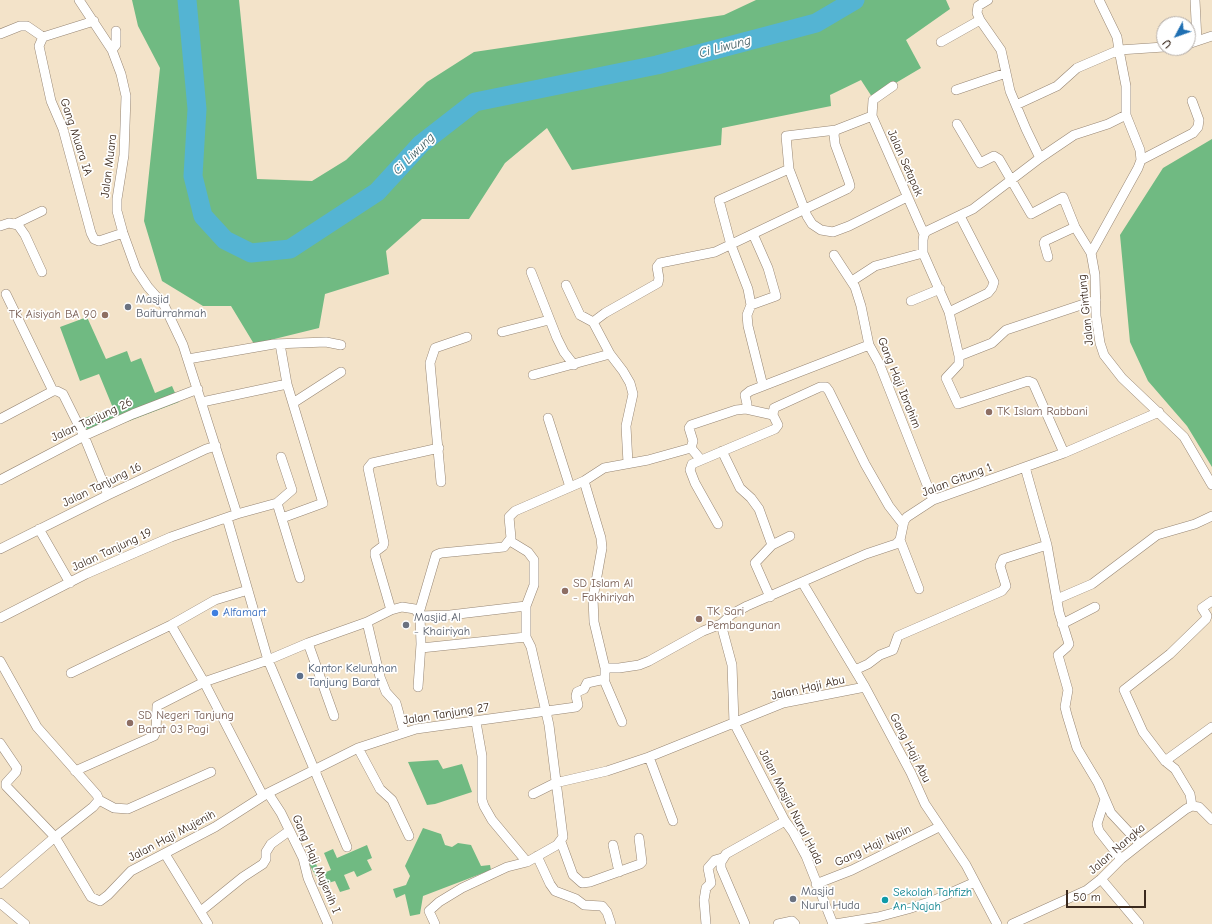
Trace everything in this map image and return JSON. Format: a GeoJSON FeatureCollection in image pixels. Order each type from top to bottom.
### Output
{"type":"FeatureCollection","features":[{"type":"Feature","properties":{"kind":"street","name":"Jalan Muara"},"geometry":{"type":"LineString","coordinates":[[79,0],[112,50],[121,74],[126,96],[124,155],[117,199],[117,211],[123,233],[136,269],[148,287],[164,305],[183,345],[237,514]]}},
{"type":"Feature","properties":{"kind":"street"},"geometry":{"type":"LineString","coordinates":[[988,0],[977,8],[980,20],[1001,50],[1010,91],[1040,158]]}},
{"type":"Feature","properties":{"kind":"street"},"geometry":{"type":"LineString","coordinates":[[1091,253],[1141,160],[1140,150],[1126,115],[1126,86],[1116,38],[1099,0]]}},
{"type":"Feature","properties":{"kind":"street"},"geometry":{"type":"LineString","coordinates":[[1195,0],[1197,41],[1212,36]]}},
{"type":"Feature","properties":{"kind":"street"},"geometry":{"type":"LineString","coordinates":[[941,42],[980,20]]}},
{"type":"Feature","properties":{"kind":"street"},"geometry":{"type":"LineString","coordinates":[[0,33],[20,26],[27,26],[43,37],[94,21]]}},
{"type":"Feature","properties":{"kind":"street"},"geometry":{"type":"LineString","coordinates":[[112,50],[116,45],[116,31]]}},
{"type":"Feature","properties":{"kind":"street","name":"Gang Muara IA"},"geometry":{"type":"LineString","coordinates":[[43,37],[39,46],[51,101],[63,129],[91,233],[94,239],[99,241],[123,233]]}},
{"type":"Feature","properties":{"kind":"street"},"geometry":{"type":"LineString","coordinates":[[1016,105],[1057,86],[1078,68],[1119,50],[1156,48]]}},
{"type":"Feature","properties":{"kind":"street"},"geometry":{"type":"LineString","coordinates":[[956,90],[1006,73]]}},
{"type":"Feature","properties":{"kind":"street","name":"Jalan Setapak"},"geometry":{"type":"LineString","coordinates":[[893,86],[873,100],[872,116],[924,234]]}},
{"type":"Feature","properties":{"kind":"street"},"geometry":{"type":"LineString","coordinates":[[1141,160],[1193,132],[1198,127],[1199,120],[1192,102]]}},
{"type":"Feature","properties":{"kind":"street"},"geometry":{"type":"LineString","coordinates":[[1064,453],[1033,383],[1028,381],[958,404],[946,378],[959,364],[959,356],[949,312],[923,253],[924,234],[974,210],[1040,158],[1074,135],[1108,124],[1126,115]]}},
{"type":"Feature","properties":{"kind":"street"},"geometry":{"type":"LineString","coordinates":[[872,116],[836,130],[786,136],[789,169],[805,210],[812,224],[821,230],[833,232],[849,226],[907,197]]}},
{"type":"Feature","properties":{"kind":"street","name":"Jalan Gintung"},"geometry":{"type":"LineString","coordinates":[[957,124],[980,164],[996,156],[1013,179],[1032,214],[1063,197],[1075,227],[1091,253],[1100,344],[1104,355],[1122,378],[1184,437],[1212,485]]}},
{"type":"Feature","properties":{"kind":"street"},"geometry":{"type":"LineString","coordinates":[[593,322],[605,313],[658,283],[659,278],[657,267],[660,263],[708,254],[731,245],[839,195],[850,186],[833,139],[836,130]]}},
{"type":"Feature","properties":{"kind":"street"},"geometry":{"type":"LineString","coordinates":[[763,386],[747,320],[748,311],[751,305],[743,273],[731,245],[719,200],[789,169]]}},
{"type":"Feature","properties":{"kind":"street"},"geometry":{"type":"LineString","coordinates":[[15,224],[42,211]]}},
{"type":"Feature","properties":{"kind":"street"},"geometry":{"type":"LineString","coordinates":[[949,312],[988,293],[994,282],[960,216]]}},
{"type":"Feature","properties":{"kind":"street"},"geometry":{"type":"LineString","coordinates":[[0,226],[9,223],[15,224],[26,234],[42,272]]}},
{"type":"Feature","properties":{"kind":"street"},"geometry":{"type":"LineString","coordinates":[[1048,257],[1044,243],[1045,241],[1075,227]]}},
{"type":"Feature","properties":{"kind":"street"},"geometry":{"type":"LineString","coordinates":[[751,305],[776,296],[768,268],[753,234]]}},
{"type":"Feature","properties":{"kind":"street"},"geometry":{"type":"LineString","coordinates":[[852,281],[875,266],[923,253]]}},
{"type":"Feature","properties":{"kind":"street","name":"Gang Haji Ibrahim"},"geometry":{"type":"LineString","coordinates":[[834,255],[846,276],[852,281],[861,306],[869,345],[879,363],[933,500]]}},
{"type":"Feature","properties":{"kind":"street"},"geometry":{"type":"LineString","coordinates":[[531,272],[549,320],[562,348],[574,365]]}},
{"type":"Feature","properties":{"kind":"street"},"geometry":{"type":"LineString","coordinates":[[566,285],[580,315],[593,322],[610,354],[624,371],[630,383],[633,394],[626,426],[628,463]]}},
{"type":"Feature","properties":{"kind":"street"},"geometry":{"type":"LineString","coordinates":[[911,302],[940,289]]}},
{"type":"Feature","properties":{"kind":"street"},"geometry":{"type":"LineString","coordinates":[[6,294],[52,392]]}},
{"type":"Feature","properties":{"kind":"street"},"geometry":{"type":"LineString","coordinates":[[959,356],[992,343],[1006,330],[1096,300]]}},
{"type":"Feature","properties":{"kind":"street"},"geometry":{"type":"LineString","coordinates":[[502,332],[549,320]]}},
{"type":"Feature","properties":{"kind":"street"},"geometry":{"type":"LineString","coordinates":[[440,482],[439,448],[430,363],[435,348],[467,337]]}},
{"type":"Feature","properties":{"kind":"street"},"geometry":{"type":"LineString","coordinates":[[188,359],[280,344],[326,342],[341,345]]}},
{"type":"Feature","properties":{"kind":"street"},"geometry":{"type":"LineString","coordinates":[[280,344],[287,384],[323,503],[282,518]]}},
{"type":"Feature","properties":{"kind":"street"},"geometry":{"type":"LineString","coordinates":[[746,410],[746,395],[763,386],[869,345]]}},
{"type":"Feature","properties":{"kind":"street"},"geometry":{"type":"LineString","coordinates":[[533,375],[610,354]]}},
{"type":"Feature","properties":{"kind":"street"},"geometry":{"type":"LineString","coordinates":[[293,403],[341,372]]}},
{"type":"Feature","properties":{"kind":"street"},"geometry":{"type":"LineString","coordinates":[[202,402],[287,384]]}},
{"type":"Feature","properties":{"kind":"street"},"geometry":{"type":"LineString","coordinates":[[718,524],[695,483],[690,470],[692,464],[775,429],[778,425],[773,411],[776,407],[820,387],[826,387],[846,423],[865,464],[889,506],[903,524],[900,540],[919,589]]}},
{"type":"Feature","properties":{"kind":"street","name":"Jalan Tanjung 26"},"geometry":{"type":"LineString","coordinates":[[0,480],[82,433],[198,389]]}},
{"type":"Feature","properties":{"kind":"street"},"geometry":{"type":"LineString","coordinates":[[1,417],[52,392],[57,391],[63,394],[74,420],[82,433],[108,494]]}},
{"type":"Feature","properties":{"kind":"street"},"geometry":{"type":"LineString","coordinates":[[691,448],[693,442],[690,425],[736,410],[746,410],[774,415]]}},
{"type":"Feature","properties":{"kind":"street","name":"Jalan Gitung 1"},"geometry":{"type":"LineString","coordinates":[[903,524],[907,517],[933,500],[1064,453],[1159,412]]}},
{"type":"Feature","properties":{"kind":"street"},"geometry":{"type":"LineString","coordinates":[[548,418],[570,487]]}},
{"type":"Feature","properties":{"kind":"street","name":"Jalan Tanjung 16"},"geometry":{"type":"LineString","coordinates":[[0,549],[108,494],[206,449],[216,446]]}},
{"type":"Feature","properties":{"kind":"street"},"geometry":{"type":"LineString","coordinates":[[391,610],[375,555],[375,552],[383,546],[384,543],[368,468],[372,463],[439,448]]}},
{"type":"Feature","properties":{"kind":"street"},"geometry":{"type":"LineString","coordinates":[[418,687],[421,648],[418,613],[435,557],[438,554],[501,548],[510,541],[511,532],[509,517],[512,513],[584,481],[602,468],[648,460],[691,448]]}},
{"type":"Feature","properties":{"kind":"street"},"geometry":{"type":"LineString","coordinates":[[691,448],[701,460]]}},
{"type":"Feature","properties":{"kind":"street"},"geometry":{"type":"LineString","coordinates":[[722,451],[740,488],[751,498],[759,509],[772,544]]}},
{"type":"Feature","properties":{"kind":"street"},"geometry":{"type":"LineString","coordinates":[[281,457],[292,490],[278,503],[300,578]]}},
{"type":"Feature","properties":{"kind":"street"},"geometry":{"type":"LineString","coordinates":[[1025,467],[1047,545],[1062,624],[1069,644],[1058,655],[1068,690],[1066,708],[1067,715],[1077,748],[1088,764],[1111,813],[1140,844]]}},
{"type":"Feature","properties":{"kind":"street"},"geometry":{"type":"LineString","coordinates":[[584,481],[601,538],[602,548],[593,598],[593,611],[597,637],[607,677],[604,680],[622,722]]}},
{"type":"Feature","properties":{"kind":"street","name":"Jalan Tanjung 19"},"geometry":{"type":"LineString","coordinates":[[0,618],[86,574],[171,536],[237,514],[278,503]]}},
{"type":"Feature","properties":{"kind":"street"},"geometry":{"type":"LineString","coordinates":[[1057,599],[1092,584],[1157,535],[1195,524],[1212,516]]}},
{"type":"Feature","properties":{"kind":"street"},"geometry":{"type":"LineString","coordinates":[[227,518],[268,660],[313,770],[347,847]]}},
{"type":"Feature","properties":{"kind":"street"},"geometry":{"type":"LineString","coordinates":[[38,529],[70,583]]}},
{"type":"Feature","properties":{"kind":"street"},"geometry":{"type":"LineString","coordinates":[[770,597],[755,563],[772,544],[790,536]]}},
{"type":"Feature","properties":{"kind":"street"},"geometry":{"type":"LineString","coordinates":[[605,668],[619,668],[639,665],[657,657],[703,631],[721,624],[732,614],[747,606],[866,554],[896,544],[900,540]]}},
{"type":"Feature","properties":{"kind":"street"},"geometry":{"type":"LineString","coordinates":[[435,924],[429,911],[439,902],[462,888],[507,867],[527,862],[560,842],[563,834],[555,783],[549,725],[530,647],[526,637],[526,606],[534,585],[534,560],[528,552],[510,541]]}},
{"type":"Feature","properties":{"kind":"street"},"geometry":{"type":"LineString","coordinates":[[855,670],[868,664],[880,655],[893,650],[898,636],[1002,591],[1006,586],[1000,566],[1002,559],[1047,545]]}},
{"type":"Feature","properties":{"kind":"street","name":"Gang Haji Abu"},"geometry":{"type":"LineString","coordinates":[[802,582],[865,687],[939,827],[955,848],[997,924]]}},
{"type":"Feature","properties":{"kind":"street"},"geometry":{"type":"LineString","coordinates":[[71,673],[171,625],[215,600],[248,590]]}},
{"type":"Feature","properties":{"kind":"street"},"geometry":{"type":"LineString","coordinates":[[1212,600],[1202,608],[1207,616],[1206,619],[1170,654],[1124,690],[1143,732],[1165,761],[1175,769],[1187,788],[1192,806],[1199,807],[1212,820]]}},
{"type":"Feature","properties":{"kind":"street"},"geometry":{"type":"LineString","coordinates":[[75,771],[154,736],[156,732],[157,706],[204,682],[268,660],[308,643],[367,622],[391,610],[406,607],[418,613],[450,615],[526,606]]}},
{"type":"Feature","properties":{"kind":"street"},"geometry":{"type":"LineString","coordinates":[[1062,624],[1095,607]]}},
{"type":"Feature","properties":{"kind":"street"},"geometry":{"type":"LineString","coordinates":[[367,622],[380,677],[386,692],[396,703],[404,732]]}},
{"type":"Feature","properties":{"kind":"street"},"geometry":{"type":"LineString","coordinates":[[721,624],[732,664],[734,723]]}},
{"type":"Feature","properties":{"kind":"street"},"geometry":{"type":"LineString","coordinates":[[171,625],[266,794]]}},
{"type":"Feature","properties":{"kind":"street"},"geometry":{"type":"LineString","coordinates":[[421,648],[526,637]]}},
{"type":"Feature","properties":{"kind":"street"},"geometry":{"type":"LineString","coordinates":[[308,643],[334,716]]}},
{"type":"Feature","properties":{"kind":"street"},"geometry":{"type":"LineString","coordinates":[[0,661],[37,727],[97,795],[98,800],[114,808],[128,809],[211,772]]}},
{"type":"Feature","properties":{"kind":"street","name":"Jalan Tanjung 27"},"geometry":{"type":"LineString","coordinates":[[266,794],[358,748],[404,732],[576,707],[578,705],[576,696],[577,692],[584,689],[587,683],[604,680]]}},
{"type":"Feature","properties":{"kind":"street","name":"Jalan Haji Abu"},"geometry":{"type":"LineString","coordinates":[[534,794],[555,783],[607,771],[649,757],[783,703],[865,687]]}},
{"type":"Feature","properties":{"kind":"street"},"geometry":{"type":"LineString","coordinates":[[476,722],[482,756],[482,800],[484,806],[492,820],[527,862]]}},
{"type":"Feature","properties":{"kind":"street","name":"Jalan Masjid Nurul Huda"},"geometry":{"type":"LineString","coordinates":[[734,723],[785,821],[793,832],[806,856],[816,884],[834,924],[880,920],[932,901],[975,882]]}},
{"type":"Feature","properties":{"kind":"street"},"geometry":{"type":"LineString","coordinates":[[1165,761],[1212,727]]}},
{"type":"Feature","properties":{"kind":"street"},"geometry":{"type":"LineString","coordinates":[[0,743],[17,768],[16,772],[6,783],[6,786],[54,837]]}},
{"type":"Feature","properties":{"kind":"street"},"geometry":{"type":"LineString","coordinates":[[358,748],[380,790],[392,800],[409,836]]}},
{"type":"Feature","properties":{"kind":"street"},"geometry":{"type":"LineString","coordinates":[[649,757],[673,821]]}},
{"type":"Feature","properties":{"kind":"street","name":"Gang Haji Mujenih I"},"geometry":{"type":"LineString","coordinates":[[266,794],[281,813],[303,858],[308,878],[328,924]]}},
{"type":"Feature","properties":{"kind":"street","name":"Jalan Haji Mujenih"},"geometry":{"type":"LineString","coordinates":[[54,837],[91,897],[97,901],[103,900],[131,871],[215,827],[266,794]]}},
{"type":"Feature","properties":{"kind":"street"},"geometry":{"type":"LineString","coordinates":[[1105,799],[1097,824],[1099,831],[1121,859]]}},
{"type":"Feature","properties":{"kind":"street"},"geometry":{"type":"LineString","coordinates":[[0,884],[54,837],[93,807],[98,800]]}},
{"type":"Feature","properties":{"kind":"street","name":"Jalan Nangka"},"geometry":{"type":"LineString","coordinates":[[1012,924],[1034,913],[1076,896],[1102,879],[1121,859],[1192,806]]}},
{"type":"Feature","properties":{"kind":"street"},"geometry":{"type":"LineString","coordinates":[[706,924],[704,900],[706,888],[711,883],[708,868],[715,860],[722,858],[726,854],[785,821]]}},
{"type":"Feature","properties":{"kind":"street","name":"Gang Haji Nipin"},"geometry":{"type":"LineString","coordinates":[[816,884],[852,870],[939,827]]}},
{"type":"Feature","properties":{"kind":"street"},"geometry":{"type":"LineString","coordinates":[[201,911],[243,877],[263,864],[266,859],[266,852],[271,844],[289,831]]}},
{"type":"Feature","properties":{"kind":"street"},"geometry":{"type":"LineString","coordinates":[[560,842],[573,875],[582,883],[590,882],[620,872],[642,862],[639,838]]}},
{"type":"Feature","properties":{"kind":"street"},"geometry":{"type":"LineString","coordinates":[[613,845],[620,872]]}},
{"type":"Feature","properties":{"kind":"street"},"geometry":{"type":"LineString","coordinates":[[165,854],[208,924]]}},
{"type":"Feature","properties":{"kind":"street"},"geometry":{"type":"LineString","coordinates":[[537,856],[550,884],[555,891],[584,905],[602,906],[607,912],[611,924]]}},
{"type":"Feature","properties":{"kind":"street"},"geometry":{"type":"LineString","coordinates":[[722,858],[721,868],[745,924]]}},
{"type":"Feature","properties":{"kind":"street"},"geometry":{"type":"LineString","coordinates":[[1102,879],[1139,924]]}},
{"type":"Feature","properties":{"kind":"street"},"geometry":{"type":"LineString","coordinates":[[0,903],[22,923]]}},
{"type":"Feature","properties":{"kind":"street"},"geometry":{"type":"LineString","coordinates":[[778,924],[792,921],[795,924]]}},
{"type":"Feature","properties":{"kind":"green space"},"geometry":{"type":"Polygon","coordinates":[[[132,0],[239,0],[257,179],[312,181],[346,160],[427,82],[474,52],[724,15],[756,0],[946,0],[950,9],[906,40],[921,68],[872,97],[861,80],[830,95],[831,106],[722,128],[721,145],[572,170],[547,128],[505,163],[469,219],[422,219],[386,251],[389,274],[325,294],[319,328],[254,344],[231,306],[203,306],[162,281],[144,221],[160,68],[138,26],[132,0]]]}},
{"type":"Feature","properties":{"kind":"green space"},"geometry":{"type":"Polygon","coordinates":[[[1212,139],[1212,467],[1187,426],[1148,381],[1130,342],[1120,235],[1163,168],[1212,139]]]}},
{"type":"Feature","properties":{"kind":"green space"},"geometry":{"type":"Polygon","coordinates":[[[87,317],[106,359],[127,351],[131,362],[141,358],[155,393],[172,386],[179,402],[90,436],[82,419],[113,408],[99,374],[80,381],[60,327],[87,317]]]}},
{"type":"Feature","properties":{"kind":"green space"},"geometry":{"type":"Polygon","coordinates":[[[438,760],[443,769],[462,764],[472,792],[435,804],[427,805],[408,762],[438,760]]]}},
{"type":"Feature","properties":{"kind":"green space"},"geometry":{"type":"Polygon","coordinates":[[[423,828],[441,834],[445,845],[452,847],[458,843],[471,845],[481,866],[490,865],[491,870],[423,896],[420,914],[410,916],[405,894],[396,898],[393,889],[406,885],[410,876],[405,866],[423,828]]]}},
{"type":"Feature","properties":{"kind":"green space"},"geometry":{"type":"Polygon","coordinates":[[[367,845],[372,858],[367,860],[372,870],[357,877],[354,871],[344,875],[350,889],[340,892],[335,881],[321,885],[309,864],[315,862],[321,874],[331,870],[324,853],[333,849],[337,858],[367,845]]]}},
{"type":"Feature","properties":{"kind":"waterway","name":"Ci Liwung"},"geometry":{"type":"LineString","coordinates":[[187,0],[197,109],[193,176],[203,216],[225,240],[251,253],[290,249],[377,192],[421,144],[475,102],[657,65],[816,23],[855,0]]}},
{"type":"Feature","properties":{"kind":"place","name":"Masjid Baiturrahmah"},"geometry":{"type":"Point","coordinates":[128,307]}},
{"type":"Feature","properties":{"kind":"place","name":"TK Aisiyah BA 90"},"geometry":{"type":"Point","coordinates":[105,315]}},
{"type":"Feature","properties":{"kind":"place","name":"TK Islam Rabbani"},"geometry":{"type":"Point","coordinates":[989,412]}},
{"type":"Feature","properties":{"kind":"place","name":"SD Islam Al - Fakhiriyah"},"geometry":{"type":"Point","coordinates":[565,591]}},
{"type":"Feature","properties":{"kind":"place","name":"Alfamart"},"geometry":{"type":"Point","coordinates":[215,613]}},
{"type":"Feature","properties":{"kind":"place","name":"TK Sari Pembangunan"},"geometry":{"type":"Point","coordinates":[699,619]}},
{"type":"Feature","properties":{"kind":"place","name":"Masjid Al - Khairiyah"},"geometry":{"type":"Point","coordinates":[406,625]}},
{"type":"Feature","properties":{"kind":"place","name":"Kantor Kelurahan Tanjung Barat"},"geometry":{"type":"Point","coordinates":[300,676]}},
{"type":"Feature","properties":{"kind":"place","name":"SD Negeri Tanjung Barat 03 Pagi"},"geometry":{"type":"Point","coordinates":[130,723]}},
{"type":"Feature","properties":{"kind":"place","name":"Masjid Nurul Huda"},"geometry":{"type":"Point","coordinates":[793,899]}},
{"type":"Feature","properties":{"kind":"place","name":"Sekolah Tahfizh An-Najah"},"geometry":{"type":"Point","coordinates":[885,900]}}]}
